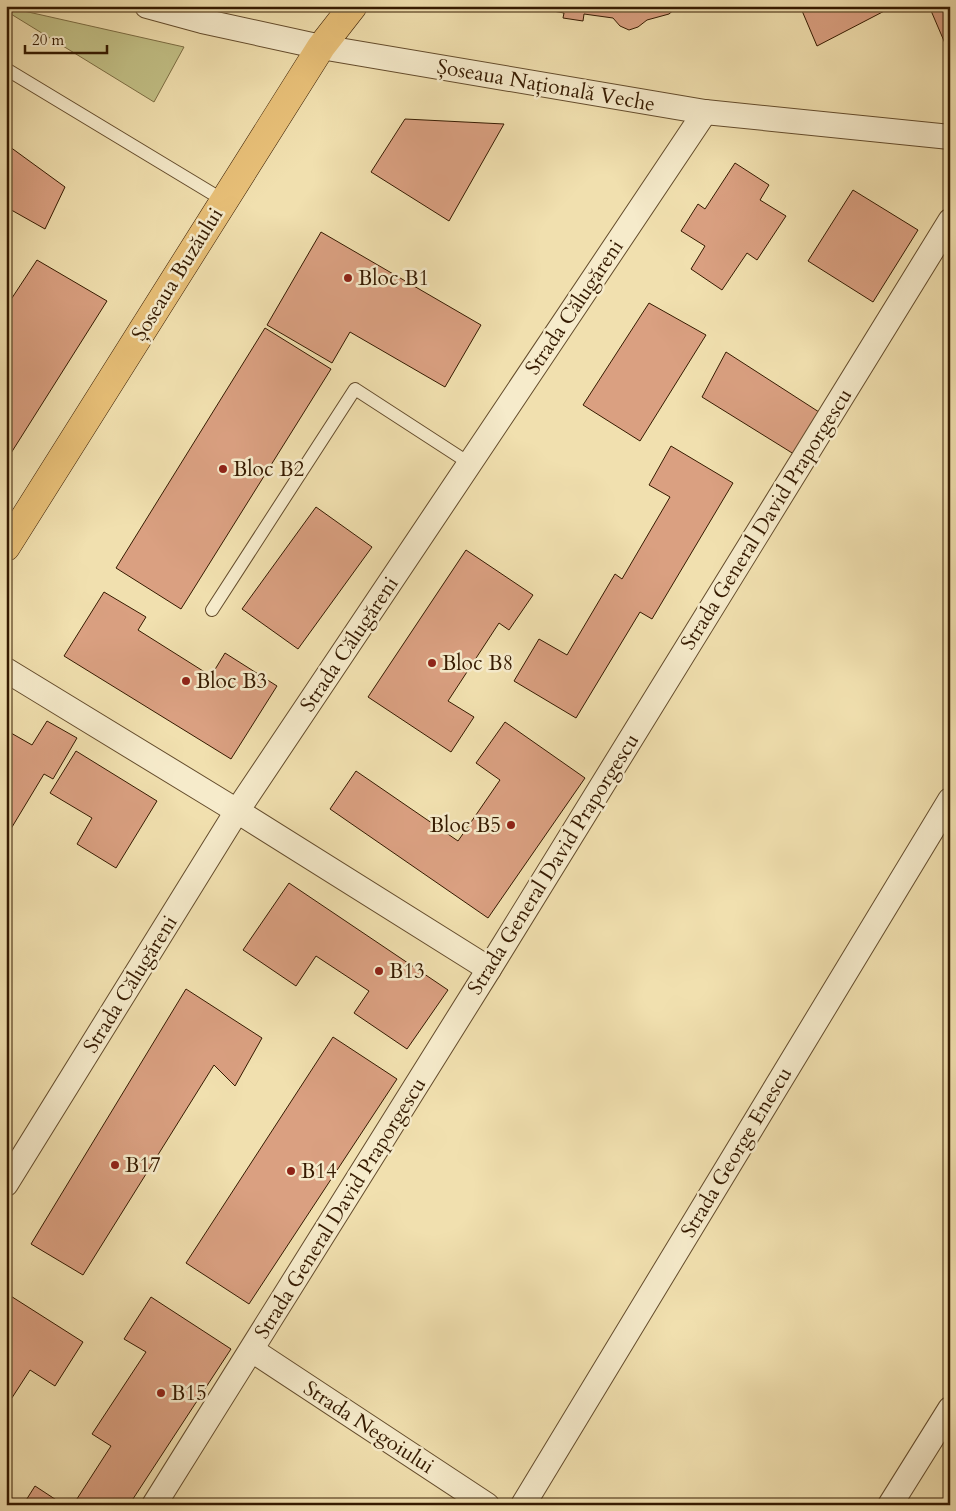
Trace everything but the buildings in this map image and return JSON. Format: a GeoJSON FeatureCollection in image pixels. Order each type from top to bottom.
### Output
{"type":"FeatureCollection","features":[{"type":"Feature","properties":{"kind":"main road","name":"Șoseaua Buzăului"},"geometry":{"type":"LineString","coordinates":[[6,546],[321,46],[353,6]]}},
{"type":"Feature","properties":{"kind":"street","name":"Șoseaua Națională Veche"},"geometry":{"type":"LineString","coordinates":[[147,6],[206,13],[321,46],[705,112],[950,137]]}},
{"type":"Feature","properties":{"kind":"street","name":"Strada Călugăreni"},"geometry":{"type":"LineString","coordinates":[[8,1176],[237,811],[705,112]]}},
{"type":"Feature","properties":{"kind":"street","name":"Strada General David Praporgescu"},"geometry":{"type":"LineString","coordinates":[[154,1505],[252,1350],[950,221]]}},
{"type":"Feature","properties":{"kind":"street"},"geometry":{"type":"LineString","coordinates":[[6,670],[237,811],[488,969]]}},
{"type":"Feature","properties":{"kind":"street","name":"Strada George Enescu"},"geometry":{"type":"LineString","coordinates":[[523,1505],[950,800]]}},
{"type":"Feature","properties":{"kind":"street","name":"Strada Negoiului"},"geometry":{"type":"LineString","coordinates":[[252,1350],[487,1505]]}},
{"type":"Feature","properties":{"kind":"street"},"geometry":{"type":"LineString","coordinates":[[890,1505],[950,1409]]}},
{"type":"Feature","properties":{"kind":"lane"},"geometry":{"type":"LineString","coordinates":[[6,69],[223,200]]}},
{"type":"Feature","properties":{"kind":"lane"},"geometry":{"type":"LineString","coordinates":[[212,610],[355,390],[469,463]]}},
{"type":"Feature","properties":{"kind":"shaded area"},"geometry":{"type":"Polygon","coordinates":[[[6,7],[184,47],[154,102],[6,11],[6,7]]]}},
{"type":"Feature","properties":{"kind":"place","name":"Bloc B1"},"geometry":{"type":"Point","coordinates":[348,278]}},
{"type":"Feature","properties":{"kind":"place","name":"Bloc B2"},"geometry":{"type":"Point","coordinates":[223,469]}},
{"type":"Feature","properties":{"kind":"place","name":"Bloc B8"},"geometry":{"type":"Point","coordinates":[432,663]}},
{"type":"Feature","properties":{"kind":"place","name":"Bloc B3"},"geometry":{"type":"Point","coordinates":[186,681]}},
{"type":"Feature","properties":{"kind":"place","name":"Bloc B5"},"geometry":{"type":"Point","coordinates":[511,825]}},
{"type":"Feature","properties":{"kind":"place","name":"B13"},"geometry":{"type":"Point","coordinates":[379,971]}},
{"type":"Feature","properties":{"kind":"place","name":"B17"},"geometry":{"type":"Point","coordinates":[115,1165]}},
{"type":"Feature","properties":{"kind":"place","name":"B14"},"geometry":{"type":"Point","coordinates":[291,1171]}},
{"type":"Feature","properties":{"kind":"place","name":"B15"},"geometry":{"type":"Point","coordinates":[161,1393]}}]}
